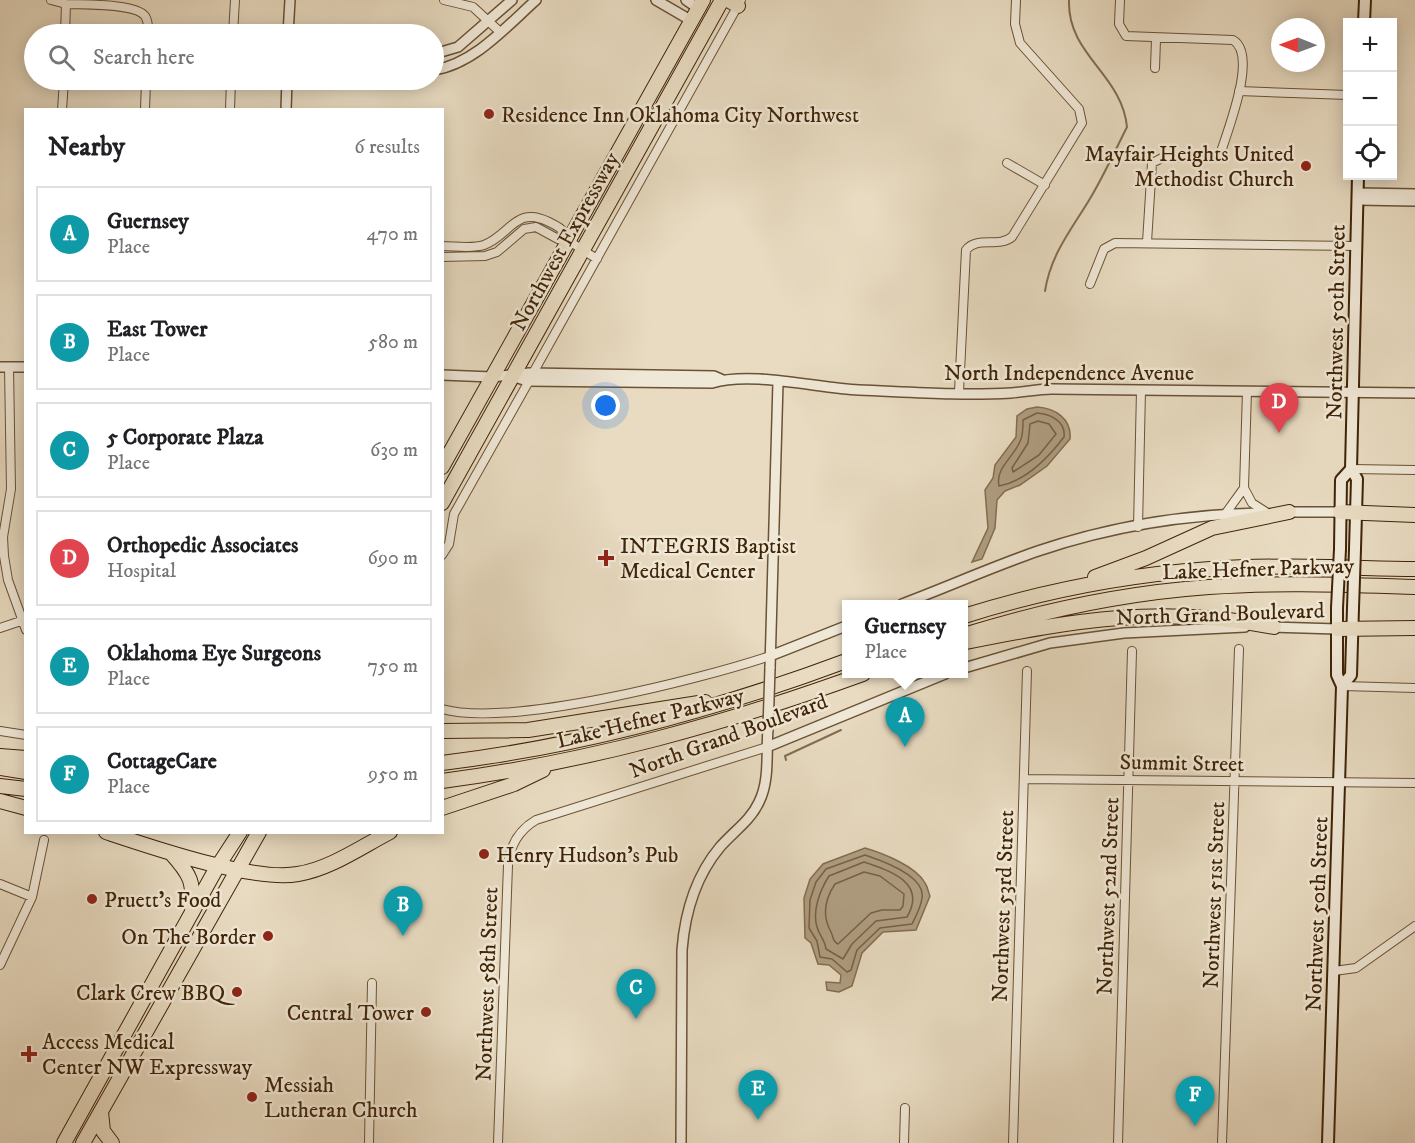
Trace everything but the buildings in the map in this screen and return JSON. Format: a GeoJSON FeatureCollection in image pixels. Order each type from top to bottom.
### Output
{"type":"FeatureCollection","features":[{"type":"Feature","properties":{"kind":"highway","name":"Northwest Expressway"},"geometry":{"type":"LineString","coordinates":[[444,499],[722,0]]}},
{"type":"Feature","properties":{"kind":"highway"},"geometry":{"type":"LineString","coordinates":[[698,10],[702,13],[705,31]]}},
{"type":"Feature","properties":{"kind":"highway","name":"Northwest Expressway"},"geometry":{"type":"LineString","coordinates":[[444,463],[698,10]]}},
{"type":"Feature","properties":{"kind":"highway"},"geometry":{"type":"LineString","coordinates":[[1058,591],[1146,558],[1212,528],[1288,512]]}},
{"type":"Feature","properties":{"kind":"highway"},"geometry":{"type":"LineString","coordinates":[[1340,512],[1415,515]]}},
{"type":"Feature","properties":{"kind":"highway","name":"Lake Hefner Parkway"},"geometry":{"type":"LineString","coordinates":[[968,615],[1058,591],[1134,577],[1211,569],[1265,567],[1415,569]]}},
{"type":"Feature","properties":{"kind":"highway","name":"Lake Hefner Parkway"},"geometry":{"type":"LineString","coordinates":[[968,634],[1066,607],[1174,590],[1258,584],[1415,587]]}},
{"type":"Feature","properties":{"kind":"highway"},"geometry":{"type":"LineString","coordinates":[[968,642],[1103,617],[1176,616],[1274,627]]}},
{"type":"Feature","properties":{"kind":"highway"},"geometry":{"type":"LineString","coordinates":[[1336,629],[1415,628]]}},
{"type":"Feature","properties":{"kind":"highway","name":"Lake Hefner Parkway"},"geometry":{"type":"LineString","coordinates":[[444,763],[606,735],[751,695],[842,662]]}},
{"type":"Feature","properties":{"kind":"highway","name":"Lake Hefner Parkway"},"geometry":{"type":"LineString","coordinates":[[444,781],[562,762],[692,731],[851,678]]}},
{"type":"Feature","properties":{"kind":"highway"},"geometry":{"type":"LineString","coordinates":[[444,731],[528,730],[751,695]]}},
{"type":"Feature","properties":{"kind":"highway"},"geometry":{"type":"LineString","coordinates":[[0,756],[24,758]]}},
{"type":"Feature","properties":{"kind":"highway"},"geometry":{"type":"LineString","coordinates":[[444,807],[514,784],[562,762]]}},
{"type":"Feature","properties":{"kind":"highway"},"geometry":{"type":"LineString","coordinates":[[0,768],[24,772]]}},
{"type":"Feature","properties":{"kind":"highway"},"geometry":{"type":"LineString","coordinates":[[0,786],[24,789]]}},
{"type":"Feature","properties":{"kind":"highway"},"geometry":{"type":"LineString","coordinates":[[0,801],[24,807]]}},
{"type":"Feature","properties":{"kind":"highway"},"geometry":{"type":"LineString","coordinates":[[112,834],[239,869],[274,874],[298,874],[326,864],[386,834]]}},
{"type":"Feature","properties":{"kind":"highway"},"geometry":{"type":"LineString","coordinates":[[64,1143],[192,912],[239,834]]}},
{"type":"Feature","properties":{"kind":"highway"},"geometry":{"type":"LineString","coordinates":[[83,1143],[258,834]]}},
{"type":"Feature","properties":{"kind":"highway"},"geometry":{"type":"LineString","coordinates":[[171,852],[185,867],[192,882],[192,912]]}},
{"type":"Feature","properties":{"kind":"highway"},"geometry":{"type":"LineString","coordinates":[[101,1112],[104,1131],[112,1143]]}},
{"type":"Feature","properties":{"kind":"main road"},"geometry":{"type":"LineString","coordinates":[[1364,18],[1365,0]]}},
{"type":"Feature","properties":{"kind":"main road","name":"Northwest 50th Street"},"geometry":{"type":"LineString","coordinates":[[1342,686],[1351,675],[1357,513],[1357,479],[1351,469],[1358,180]]}},
{"type":"Feature","properties":{"kind":"main road","name":"Northwest 50th Street"},"geometry":{"type":"LineString","coordinates":[[1328,1143],[1342,686],[1337,675],[1336,629],[1341,480],[1351,469]]}},
{"type":"Feature","properties":{"kind":"street"},"geometry":{"type":"LineString","coordinates":[[51,0],[66,4],[130,8],[143,14],[148,24]]}},
{"type":"Feature","properties":{"kind":"street"},"geometry":{"type":"LineString","coordinates":[[234,24],[235,0]]}},
{"type":"Feature","properties":{"kind":"street"},"geometry":{"type":"LineString","coordinates":[[289,24],[290,0]]}},
{"type":"Feature","properties":{"kind":"street"},"geometry":{"type":"LineString","coordinates":[[444,0],[473,8],[499,31]]}},
{"type":"Feature","properties":{"kind":"street"},"geometry":{"type":"LineString","coordinates":[[444,51],[458,47],[513,0]]}},
{"type":"Feature","properties":{"kind":"street"},"geometry":{"type":"LineString","coordinates":[[444,68],[478,51],[536,0]]}},
{"type":"Feature","properties":{"kind":"street"},"geometry":{"type":"LineString","coordinates":[[686,0],[698,10]]}},
{"type":"Feature","properties":{"kind":"street"},"geometry":{"type":"LineString","coordinates":[[960,392],[966,250],[973,244],[1003,243],[1012,237],[1080,129],[1082,113],[1020,43],[1016,24],[1016,0]]}},
{"type":"Feature","properties":{"kind":"street"},"geometry":{"type":"LineString","coordinates":[[1120,0],[1119,24],[1122,33],[1130,37],[1228,40],[1238,43],[1243,53],[1239,91],[1219,158],[1164,157],[1152,163],[1147,242]]}},
{"type":"Feature","properties":{"kind":"street"},"geometry":{"type":"LineString","coordinates":[[659,1],[698,10]]}},
{"type":"Feature","properties":{"kind":"street","name":"Northwest Expressway"},"geometry":{"type":"LineString","coordinates":[[444,552],[449,544],[454,514],[597,259],[736,2]]}},
{"type":"Feature","properties":{"kind":"street"},"geometry":{"type":"LineString","coordinates":[[65,24],[66,4]]}},
{"type":"Feature","properties":{"kind":"street"},"geometry":{"type":"LineString","coordinates":[[1155,68],[1156,39]]}},
{"type":"Feature","properties":{"kind":"street"},"geometry":{"type":"LineString","coordinates":[[62,108],[63,90]]}},
{"type":"Feature","properties":{"kind":"street"},"geometry":{"type":"LineString","coordinates":[[145,108],[146,90]]}},
{"type":"Feature","properties":{"kind":"street"},"geometry":{"type":"LineString","coordinates":[[230,108],[231,90]]}},
{"type":"Feature","properties":{"kind":"street"},"geometry":{"type":"LineString","coordinates":[[286,108],[287,90]]}},
{"type":"Feature","properties":{"kind":"street"},"geometry":{"type":"LineString","coordinates":[[1239,91],[1343,95]]}},
{"type":"Feature","properties":{"kind":"street"},"geometry":{"type":"LineString","coordinates":[[1007,163],[1045,185]]}},
{"type":"Feature","properties":{"kind":"street"},"geometry":{"type":"LineString","coordinates":[[1358,197],[1415,194]]}},
{"type":"Feature","properties":{"kind":"street"},"geometry":{"type":"LineString","coordinates":[[1358,197],[1415,201]]}},
{"type":"Feature","properties":{"kind":"street"},"geometry":{"type":"LineString","coordinates":[[444,246],[485,244],[494,240],[520,218],[539,217],[564,230],[569,241]]}},
{"type":"Feature","properties":{"kind":"street"},"geometry":{"type":"LineString","coordinates":[[510,226],[517,236]]}},
{"type":"Feature","properties":{"kind":"street"},"geometry":{"type":"LineString","coordinates":[[444,257],[485,256],[497,252],[524,229],[536,227],[558,239],[569,241],[597,259]]}},
{"type":"Feature","properties":{"kind":"street"},"geometry":{"type":"LineString","coordinates":[[1089,284],[1108,245],[1147,242],[1356,246]]}},
{"type":"Feature","properties":{"kind":"street"},"geometry":{"type":"LineString","coordinates":[[485,244],[485,256]]}},
{"type":"Feature","properties":{"kind":"street"},"geometry":{"type":"LineString","coordinates":[[0,628],[24,624],[8,580],[3,537],[12,479],[4,367],[24,367]]}},
{"type":"Feature","properties":{"kind":"street","name":"North Independence Avenue"},"geometry":{"type":"LineString","coordinates":[[444,375],[712,383],[723,380],[778,382],[857,390],[1014,393],[1052,389],[1415,393]]}},
{"type":"Feature","properties":{"kind":"street"},"geometry":{"type":"LineString","coordinates":[[681,1143],[682,950],[686,919],[703,872],[720,847],[748,819],[760,802],[765,780],[778,382]]}},
{"type":"Feature","properties":{"kind":"street"},"geometry":{"type":"LineString","coordinates":[[1138,526],[1141,390]]}},
{"type":"Feature","properties":{"kind":"street"},"geometry":{"type":"LineString","coordinates":[[1247,391],[1244,488],[1252,503],[1268,513]]}},
{"type":"Feature","properties":{"kind":"street"},"geometry":{"type":"LineString","coordinates":[[1351,469],[1415,470]]}},
{"type":"Feature","properties":{"kind":"street"},"geometry":{"type":"LineString","coordinates":[[1226,513],[1244,488]]}},
{"type":"Feature","properties":{"kind":"street"},"geometry":{"type":"LineString","coordinates":[[912,600],[1041,550],[1138,526],[1226,513],[1340,512]]}},
{"type":"Feature","properties":{"kind":"street"},"geometry":{"type":"LineString","coordinates":[[444,708],[475,712],[537,708],[653,687],[770,656],[842,628]]}},
{"type":"Feature","properties":{"kind":"street","name":"North Grand Boulevard"},"geometry":{"type":"LineString","coordinates":[[968,667],[1050,643],[1124,633],[1184,628],[1336,629]]}},
{"type":"Feature","properties":{"kind":"street","name":"Northwest 51st Street"},"geometry":{"type":"LineString","coordinates":[[1222,1143],[1239,649]]}},
{"type":"Feature","properties":{"kind":"street","name":"Northwest 52nd Street"},"geometry":{"type":"LineString","coordinates":[[1118,1143],[1132,651]]}},
{"type":"Feature","properties":{"kind":"street","name":"Northwest 53rd Street"},"geometry":{"type":"LineString","coordinates":[[1013,1143],[1027,671]]}},
{"type":"Feature","properties":{"kind":"street","name":"North Grand Boulevard"},"geometry":{"type":"LineString","coordinates":[[523,830],[537,820],[767,747],[935,678]]}},
{"type":"Feature","properties":{"kind":"street"},"geometry":{"type":"LineString","coordinates":[[1342,686],[1415,688]]}},
{"type":"Feature","properties":{"kind":"street"},"geometry":{"type":"LineString","coordinates":[[0,731],[24,735]]}},
{"type":"Feature","properties":{"kind":"street","name":"Summit Street"},"geometry":{"type":"LineString","coordinates":[[1024,779],[1129,778],[1415,783]]}},
{"type":"Feature","properties":{"kind":"street","name":"Northwest 58th Street"},"geometry":{"type":"LineString","coordinates":[[498,1143],[508,865],[511,846],[523,830]]}},
{"type":"Feature","properties":{"kind":"street"},"geometry":{"type":"LineString","coordinates":[[0,965],[32,897],[44,840]]}},
{"type":"Feature","properties":{"kind":"street"},"geometry":{"type":"LineString","coordinates":[[0,884],[32,897]]}},
{"type":"Feature","properties":{"kind":"street"},"geometry":{"type":"LineString","coordinates":[[1334,971],[1356,968],[1415,926]]}},
{"type":"Feature","properties":{"kind":"street"},"geometry":{"type":"LineString","coordinates":[[369,1143],[372,983]]}},
{"type":"Feature","properties":{"kind":"street"},"geometry":{"type":"LineString","coordinates":[[904,1143],[905,1108]]}},
{"type":"Feature","properties":{"kind":"water"},"geometry":{"type":"Polygon","coordinates":[[[1037,407],[1056,412],[1061,416],[1068,426],[1070,439],[1047,466],[1020,485],[1005,491],[997,500],[995,528],[982,559],[972,562],[988,528],[985,490],[993,478],[995,465],[1016,437],[1017,416],[1027,409],[1037,407]]]}},
{"type":"Feature","properties":{"kind":"water"},"geometry":{"type":"Polygon","coordinates":[[[865,848],[889,857],[914,871],[921,877],[930,896],[916,930],[883,932],[862,953],[852,986],[839,992],[827,990],[826,982],[840,983],[841,975],[829,965],[818,964],[811,943],[805,938],[804,898],[810,879],[823,864],[865,848]]]}},
{"type":"Feature","properties":{"kind":"waterway"},"geometry":{"type":"LineString","coordinates":[[1045,291],[1057,253],[1096,189],[1127,127],[1116,93],[1077,36],[1071,19],[1069,0]]}},
{"type":"Feature","properties":{"kind":"waterway"},"geometry":{"type":"LineString","coordinates":[[786,760],[785,756],[841,730]]}},
{"type":"Feature","properties":{"kind":"place","name":"Residence Inn Oklahoma City Northwest"},"geometry":{"type":"Point","coordinates":[489,114]}},
{"type":"Feature","properties":{"kind":"place","name":"Mayfair Heights United Methodist Church"},"geometry":{"type":"Point","coordinates":[1306,166]}},
{"type":"Feature","properties":{"kind":"place","name":"Orthopedic Associates"},"geometry":{"type":"Point","coordinates":[1279,433]}},
{"type":"Feature","properties":{"kind":"place","name":"INTEGRIS Baptist Medical Center"},"geometry":{"type":"Point","coordinates":[606,558]}},
{"type":"Feature","properties":{"kind":"place","name":"Guernsey"},"geometry":{"type":"Point","coordinates":[905,747]}},
{"type":"Feature","properties":{"kind":"place","name":"Henry Hudson's Pub"},"geometry":{"type":"Point","coordinates":[484,854]}},
{"type":"Feature","properties":{"kind":"place","name":"Pruett's Food"},"geometry":{"type":"Point","coordinates":[92,899]}},
{"type":"Feature","properties":{"kind":"place","name":"On The Border"},"geometry":{"type":"Point","coordinates":[268,936]}},
{"type":"Feature","properties":{"kind":"place","name":"East Tower"},"geometry":{"type":"Point","coordinates":[403,936]}},
{"type":"Feature","properties":{"kind":"place","name":"Clark Crew BBQ"},"geometry":{"type":"Point","coordinates":[237,992]}},
{"type":"Feature","properties":{"kind":"place","name":"Central Tower"},"geometry":{"type":"Point","coordinates":[426,1012]}},
{"type":"Feature","properties":{"kind":"place","name":"5 Corporate Plaza"},"geometry":{"type":"Point","coordinates":[636,1019]}},
{"type":"Feature","properties":{"kind":"place","name":"Access Medical Center NW Expressway"},"geometry":{"type":"Point","coordinates":[29,1054]}},
{"type":"Feature","properties":{"kind":"place","name":"Messiah Lutheran Church"},"geometry":{"type":"Point","coordinates":[252,1097]}},
{"type":"Feature","properties":{"kind":"place","name":"Oklahoma Eye Surgeons"},"geometry":{"type":"Point","coordinates":[758,1120]}},
{"type":"Feature","properties":{"kind":"place","name":"CottageCare"},"geometry":{"type":"Point","coordinates":[1195,1126]}}]}
